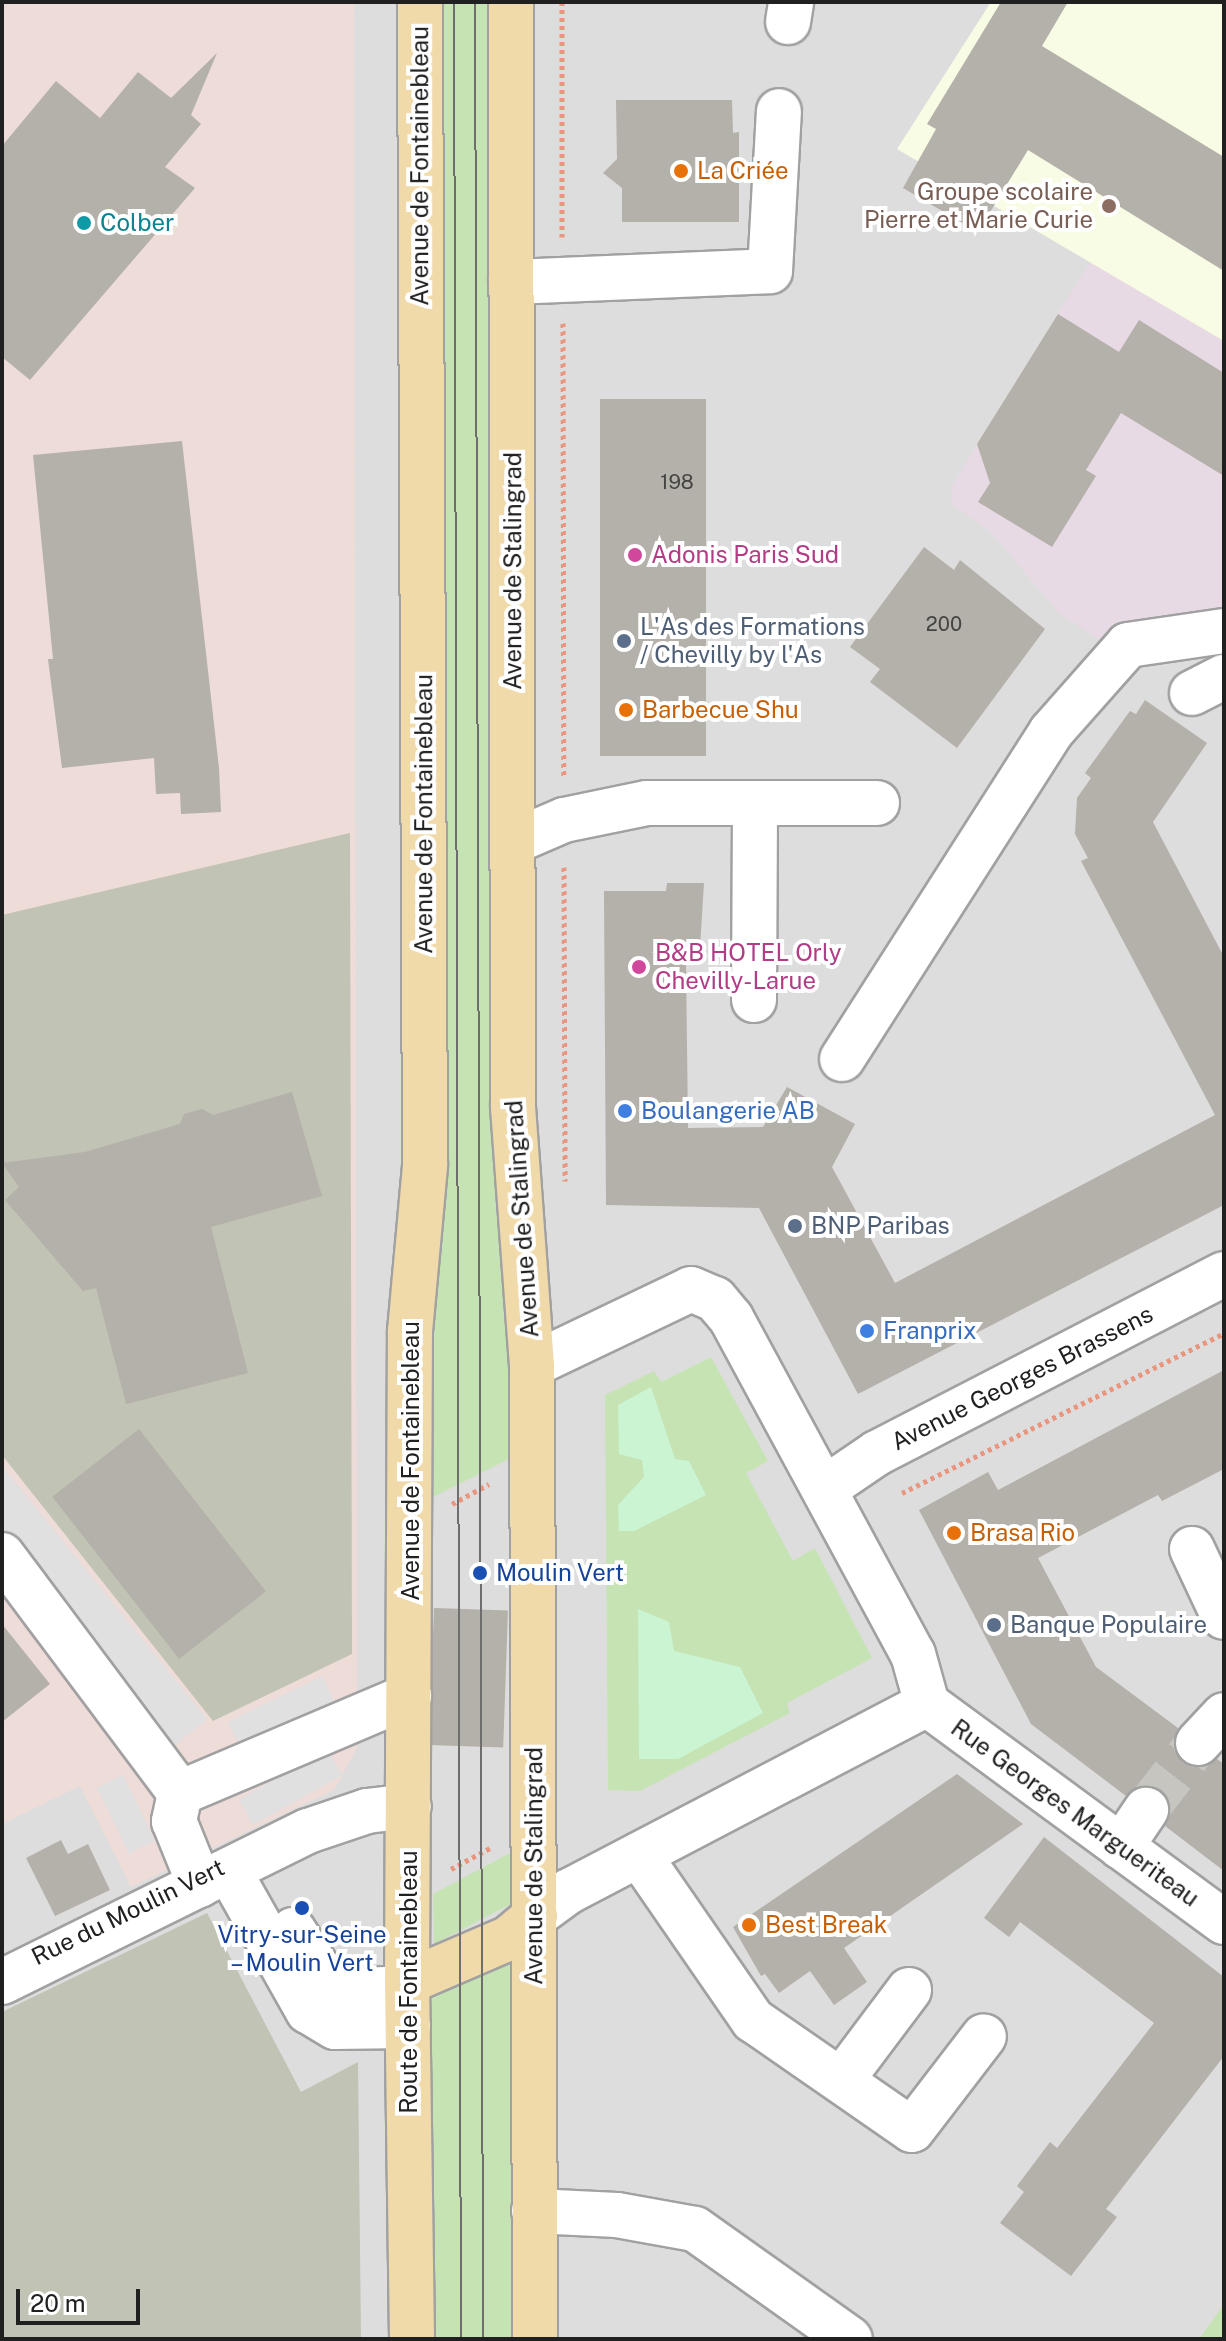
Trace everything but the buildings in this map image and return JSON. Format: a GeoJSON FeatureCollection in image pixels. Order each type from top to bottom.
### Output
{"type":"FeatureCollection","features":[{"type":"Feature","properties":{"kind":"main road","name":"Avenue de Fontainebleau"},"geometry":{"type":"LineString","coordinates":[[409,1626],[410,1331],[425,1165],[420,2]]}},
{"type":"Feature","properties":{"kind":"main road","name":"Avenue de Stalingrad"},"geometry":{"type":"LineString","coordinates":[[511,2],[515,1177],[527,1262],[532,1365],[535,2339]]}},
{"type":"Feature","properties":{"kind":"main road","name":"Route de Fontainebleau"},"geometry":{"type":"LineString","coordinates":[[409,1626],[407,1982],[412,2339]]}},
{"type":"Feature","properties":{"kind":"main road"},"geometry":{"type":"LineString","coordinates":[[407,1982],[509,1938],[535,1916]]}},
{"type":"Feature","properties":{"kind":"street"},"geometry":{"type":"LineString","coordinates":[[511,282],[770,271],[779,111]]}},
{"type":"Feature","properties":{"kind":"street"},"geometry":{"type":"LineString","coordinates":[[842,1059],[1051,732],[1118,656],[1128,645],[1224,631]]}},
{"type":"Feature","properties":{"kind":"street"},"geometry":{"type":"LineString","coordinates":[[515,841],[564,820],[647,803],[877,803]]}},
{"type":"Feature","properties":{"kind":"street"},"geometry":{"type":"LineString","coordinates":[[754,1000],[755,803]]}},
{"type":"Feature","properties":{"kind":"street","name":"Avenue Georges Brassens"},"geometry":{"type":"LineString","coordinates":[[833,1506],[877,1453],[1224,1274]]}},
{"type":"Feature","properties":{"kind":"street"},"geometry":{"type":"LineString","coordinates":[[532,1365],[691,1289],[715,1299],[731,1318],[913,1654],[927,1704],[569,1891],[535,1916]]}},
{"type":"Feature","properties":{"kind":"street"},"geometry":{"type":"LineString","coordinates":[[1192,1549],[1224,1617]]}},
{"type":"Feature","properties":{"kind":"street"},"geometry":{"type":"LineString","coordinates":[[2,1555],[180,1793],[174,1821],[221,1873]]}},
{"type":"Feature","properties":{"kind":"street"},"geometry":{"type":"LineString","coordinates":[[180,1793],[409,1696]]}},
{"type":"Feature","properties":{"kind":"street","name":"Rue Georges Margueriteau"},"geometry":{"type":"LineString","coordinates":[[927,1704],[1224,1922]]}},
{"type":"Feature","properties":{"kind":"street","name":"Rue du Moulin Vert"},"geometry":{"type":"LineString","coordinates":[[2,1982],[308,1831],[367,1811],[409,1806]]}},
{"type":"Feature","properties":{"kind":"street"},"geometry":{"type":"LineString","coordinates":[[1106,1835],[1146,1810]]}},
{"type":"Feature","properties":{"kind":"street"},"geometry":{"type":"LineString","coordinates":[[639,1855],[753,2020],[843,2078],[912,2130],[984,2036]]}},
{"type":"Feature","properties":{"kind":"street","name":"Rue du Moulin Vert"},"geometry":{"type":"LineString","coordinates":[[2,1973],[221,1873]]}},
{"type":"Feature","properties":{"kind":"street","name":"Rue du Moulin Vert"},"geometry":{"type":"LineString","coordinates":[[221,1873],[324,1978],[341,1990],[389,1989],[407,1982]]}},
{"type":"Feature","properties":{"kind":"street","name":"Rue du Moulin Vert"},"geometry":{"type":"LineString","coordinates":[[221,1873],[308,2011],[335,2027],[408,2026]]}},
{"type":"Feature","properties":{"kind":"street"},"geometry":{"type":"LineString","coordinates":[[843,2078],[909,1990]]}},
{"type":"Feature","properties":{"kind":"street"},"geometry":{"type":"LineString","coordinates":[[534,2211],[617,2215],[695,2229],[850,2339]]}},
{"type":"Feature","properties":{"kind":"path"},"geometry":{"type":"LineString","coordinates":[[562,2],[565,1193]]}},
{"type":"Feature","properties":{"kind":"path"},"geometry":{"type":"LineString","coordinates":[[833,1506],[1224,1333]]}},
{"type":"Feature","properties":{"kind":"shaded area"},"geometry":{"type":"Polygon","coordinates":[[[2,2],[1224,2],[1224,2339],[2,2339],[2,2]]]}},
{"type":"Feature","properties":{"kind":"shaded area"},"geometry":{"type":"Polygon","coordinates":[[[2,2],[354,2],[357,1748],[334,1790],[131,1887],[80,1786],[2,1824],[2,2]]]}},
{"type":"Feature","properties":{"kind":"shaded area","name":"Groupe scolaire Pierre et Marie Curie"},"geometry":{"type":"Polygon","coordinates":[[[991,2],[1224,2],[1224,341],[897,149],[991,2]]]}},
{"type":"Feature","properties":{"kind":"shaded area"},"geometry":{"type":"Polygon","coordinates":[[[1090,262],[1224,341],[1224,611],[1099,639],[1059,613],[991,532],[952,504],[952,486],[1090,262]]]}},
{"type":"Feature","properties":{"kind":"shaded area"},"geometry":{"type":"Polygon","coordinates":[[[350,833],[352,1654],[213,1721],[2,1455],[2,915],[350,833]]]}},
{"type":"Feature","properties":{"kind":"shaded area"},"geometry":{"type":"Polygon","coordinates":[[[2,1466],[207,1719],[171,1749],[2,1541],[2,1466]]]}},
{"type":"Feature","properties":{"kind":"shaded area"},"geometry":{"type":"Polygon","coordinates":[[[322,1676],[334,1701],[240,1747],[228,1722],[322,1676]]]}},
{"type":"Feature","properties":{"kind":"shaded area"},"geometry":{"type":"Polygon","coordinates":[[[328,1750],[342,1775],[253,1825],[239,1799],[328,1750]]]}},
{"type":"Feature","properties":{"kind":"shaded area"},"geometry":{"type":"Polygon","coordinates":[[[123,1775],[155,1841],[129,1853],[97,1788],[123,1775]]]}},
{"type":"Feature","properties":{"kind":"shaded area"},"geometry":{"type":"Polygon","coordinates":[[[207,1913],[301,2092],[358,2062],[361,2339],[2,2339],[2,2012],[207,1913]]]}},
{"type":"Feature","properties":{"kind":"green space"},"geometry":{"type":"Polygon","coordinates":[[[437,2],[492,2],[513,1457],[429,1499],[437,2]]]}},
{"type":"Feature","properties":{"kind":"green space"},"geometry":{"type":"Polygon","coordinates":[[[711,1357],[768,1461],[746,1473],[793,1561],[815,1548],[872,1658],[787,1703],[790,1713],[640,1791],[608,1790],[605,1395],[654,1371],[661,1382],[711,1357]]]}},
{"type":"Feature","properties":{"kind":"green space"},"geometry":{"type":"Polygon","coordinates":[[[651,1387],[675,1459],[689,1461],[706,1495],[634,1531],[619,1531],[618,1505],[644,1477],[642,1460],[619,1454],[618,1405],[651,1387]]]}},
{"type":"Feature","properties":{"kind":"green space"},"geometry":{"type":"Polygon","coordinates":[[[638,1609],[669,1622],[674,1651],[740,1667],[763,1713],[678,1759],[639,1759],[638,1609]]]}},
{"type":"Feature","properties":{"kind":"green space"},"geometry":{"type":"Polygon","coordinates":[[[512,1852],[515,1902],[434,1944],[433,1894],[512,1852]]]}},
{"type":"Feature","properties":{"kind":"green space"},"geometry":{"type":"Polygon","coordinates":[[[420,1964],[513,1964],[513,2339],[420,2339],[420,1964]]]}},
{"type":"Feature","properties":{"kind":"green space"},"geometry":{"type":"Polygon","coordinates":[[[1224,2304],[1224,2339],[1199,2339],[1224,2304]]]}},
{"type":"Feature","properties":{"kind":"tunnel"},"geometry":{"type":"LineString","coordinates":[[1146,1810],[1198,1743]]}},
{"type":"Feature","properties":{"kind":"tram line"},"geometry":{"type":"LineString","coordinates":[[454,2],[461,2339]]}},
{"type":"Feature","properties":{"kind":"tram line"},"geometry":{"type":"LineString","coordinates":[[475,2],[483,2339]]}},
{"type":"Feature","properties":{"kind":"place","name":"La Criée"},"geometry":{"type":"Point","coordinates":[681,171]}},
{"type":"Feature","properties":{"kind":"place","name":"Groupe scolaire Pierre et Marie Curie"},"geometry":{"type":"Point","coordinates":[1109,206]}},
{"type":"Feature","properties":{"kind":"place","name":"Colber"},"geometry":{"type":"Point","coordinates":[84,223]}},
{"type":"Feature","properties":{"kind":"place","name":"Adonis Paris Sud"},"geometry":{"type":"Point","coordinates":[635,555]}},
{"type":"Feature","properties":{"kind":"place","name":"L'As des Formations / Chevilly by l'As"},"geometry":{"type":"Point","coordinates":[624,641]}},
{"type":"Feature","properties":{"kind":"place","name":"Barbecue Shu"},"geometry":{"type":"Point","coordinates":[626,710]}},
{"type":"Feature","properties":{"kind":"place","name":"B&B HOTEL Orly Chevilly-Larue"},"geometry":{"type":"Point","coordinates":[639,967]}},
{"type":"Feature","properties":{"kind":"place","name":"Boulangerie AB"},"geometry":{"type":"Point","coordinates":[625,1111]}},
{"type":"Feature","properties":{"kind":"place","name":"BNP Paribas"},"geometry":{"type":"Point","coordinates":[795,1226]}},
{"type":"Feature","properties":{"kind":"place","name":"Franprix"},"geometry":{"type":"Point","coordinates":[867,1331]}},
{"type":"Feature","properties":{"kind":"place","name":"Brasa Rio"},"geometry":{"type":"Point","coordinates":[954,1533]}},
{"type":"Feature","properties":{"kind":"place","name":"Moulin Vert"},"geometry":{"type":"Point","coordinates":[480,1573]}},
{"type":"Feature","properties":{"kind":"place","name":"Banque Populaire"},"geometry":{"type":"Point","coordinates":[994,1625]}},
{"type":"Feature","properties":{"kind":"place","name":"Vitry-sur-Seine – Moulin Vert"},"geometry":{"type":"Point","coordinates":[302,1908]}},
{"type":"Feature","properties":{"kind":"place","name":"Best Break"},"geometry":{"type":"Point","coordinates":[749,1925]}}]}
